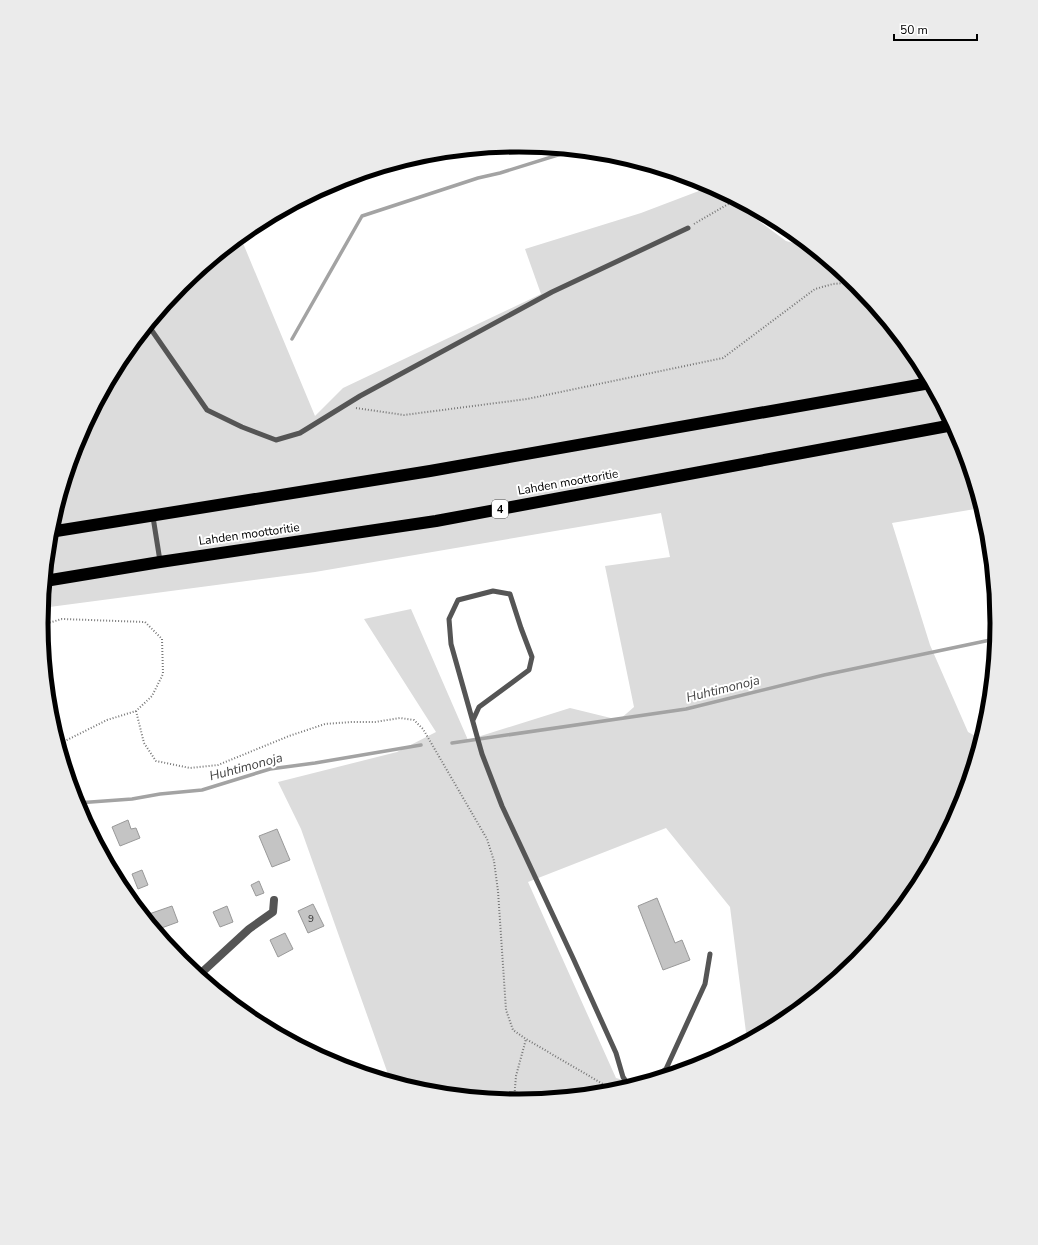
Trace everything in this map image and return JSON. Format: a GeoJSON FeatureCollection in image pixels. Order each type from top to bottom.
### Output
{"type":"FeatureCollection","features":[{"type":"Feature","properties":{"kind":"highway"},"geometry":{"type":"LineString","coordinates":[[57,531],[153,517],[430,471],[925,384]]}},
{"type":"Feature","properties":{"kind":"highway","name":"Lahden moottoritie"},"geometry":{"type":"LineString","coordinates":[[50,580],[436,520],[947,426]]}},
{"type":"Feature","properties":{"kind":"street"},"geometry":{"type":"LineString","coordinates":[[203,972],[249,929],[274,912],[274,900]]}},
{"type":"Feature","properties":{"kind":"lane"},"geometry":{"type":"LineString","coordinates":[[151,329],[207,410],[242,427],[276,440],[300,433],[360,396],[552,292],[688,228]]}},
{"type":"Feature","properties":{"kind":"lane"},"geometry":{"type":"LineString","coordinates":[[153,517],[160,562]]}},
{"type":"Feature","properties":{"kind":"lane"},"geometry":{"type":"LineString","coordinates":[[473,720],[479,707],[529,670],[532,657],[510,594],[493,591],[458,600],[449,619],[451,644],[480,746],[502,806],[616,1053],[625,1081]]}},
{"type":"Feature","properties":{"kind":"lane"},"geometry":{"type":"LineString","coordinates":[[664,1071],[704,984],[710,954]]}},
{"type":"Feature","properties":{"kind":"path"},"geometry":{"type":"LineString","coordinates":[[688,228],[731,202]]}},
{"type":"Feature","properties":{"kind":"path"},"geometry":{"type":"LineString","coordinates":[[343,406],[404,415],[527,400],[724,358],[815,289],[833,284],[846,283]]}},
{"type":"Feature","properties":{"kind":"path"},"geometry":{"type":"LineString","coordinates":[[48,623],[62,619],[145,622],[162,639],[163,674],[152,696],[136,711],[107,720],[63,742]]}},
{"type":"Feature","properties":{"kind":"path"},"geometry":{"type":"LineString","coordinates":[[136,711],[144,743],[156,761],[190,768],[218,765],[289,736],[325,724],[375,722],[400,718],[414,720],[423,729],[486,839],[494,861],[498,892],[506,1010],[512,1030],[605,1085]]}},
{"type":"Feature","properties":{"kind":"path"},"geometry":{"type":"LineString","coordinates":[[515,1094],[516,1076],[526,1039]]}},
{"type":"Feature","properties":{"kind":"shaded area"},"geometry":{"type":"Polygon","coordinates":[[[704,189],[727,200],[750,213],[752,216],[786,241],[800,245],[830,268],[873,312],[911,361],[927,387],[954,442],[965,471],[976,509],[892,523],[930,645],[968,732],[976,736],[974,744],[954,803],[941,831],[911,884],[893,909],[852,956],[830,977],[781,1014],[754,1030],[746,1034],[730,907],[666,828],[528,882],[616,1078],[625,1081],[580,1089],[519,1094],[458,1089],[427,1084],[387,1074],[301,829],[278,782],[397,752],[436,732],[364,619],[411,609],[468,740],[570,708],[619,720],[634,707],[605,566],[670,557],[661,513],[315,572],[48,607],[52,561],[64,501],[84,442],[111,387],[127,361],[145,336],[186,289],[208,268],[242,242],[315,416],[343,388],[541,294],[525,249],[641,213],[704,189]]]}},
{"type":"Feature","properties":{"kind":"building"},"geometry":{"type":"Polygon","coordinates":[[[128,820],[131,829],[136,828],[140,838],[120,846],[112,827],[128,820]]]}},
{"type":"Feature","properties":{"kind":"building"},"geometry":{"type":"Polygon","coordinates":[[[277,829],[290,860],[272,867],[259,836],[277,829]]]}},
{"type":"Feature","properties":{"kind":"building"},"geometry":{"type":"Polygon","coordinates":[[[142,870],[148,885],[138,889],[132,874],[142,870]]]}},
{"type":"Feature","properties":{"kind":"building"},"geometry":{"type":"Polygon","coordinates":[[[259,881],[264,893],[256,896],[251,885],[259,881]]]}},
{"type":"Feature","properties":{"kind":"building"},"geometry":{"type":"Polygon","coordinates":[[[657,898],[675,943],[682,940],[690,960],[663,970],[638,906],[657,898]]]}},
{"type":"Feature","properties":{"kind":"building"},"geometry":{"type":"Polygon","coordinates":[[[313,904],[324,926],[308,933],[298,911],[313,904]]]}},
{"type":"Feature","properties":{"kind":"building"},"geometry":{"type":"Polygon","coordinates":[[[172,906],[178,922],[161,928],[149,914],[172,906]]]}},
{"type":"Feature","properties":{"kind":"building"},"geometry":{"type":"Polygon","coordinates":[[[227,906],[233,922],[220,927],[213,912],[227,906]]]}},
{"type":"Feature","properties":{"kind":"building"},"geometry":{"type":"Polygon","coordinates":[[[285,933],[293,949],[278,957],[270,940],[285,933]]]}},
{"type":"Feature","properties":{"kind":"waterway"},"geometry":{"type":"LineString","coordinates":[[292,339],[362,216],[478,178],[500,173],[561,154]]}},
{"type":"Feature","properties":{"kind":"waterway","name":"Huhtimonoja"},"geometry":{"type":"LineString","coordinates":[[452,743],[686,709],[824,675],[989,640]]}},
{"type":"Feature","properties":{"kind":"waterway","name":"Huhtimonoja"},"geometry":{"type":"LineString","coordinates":[[84,803],[132,799],[160,794],[202,790],[270,769],[421,745]]}}]}
